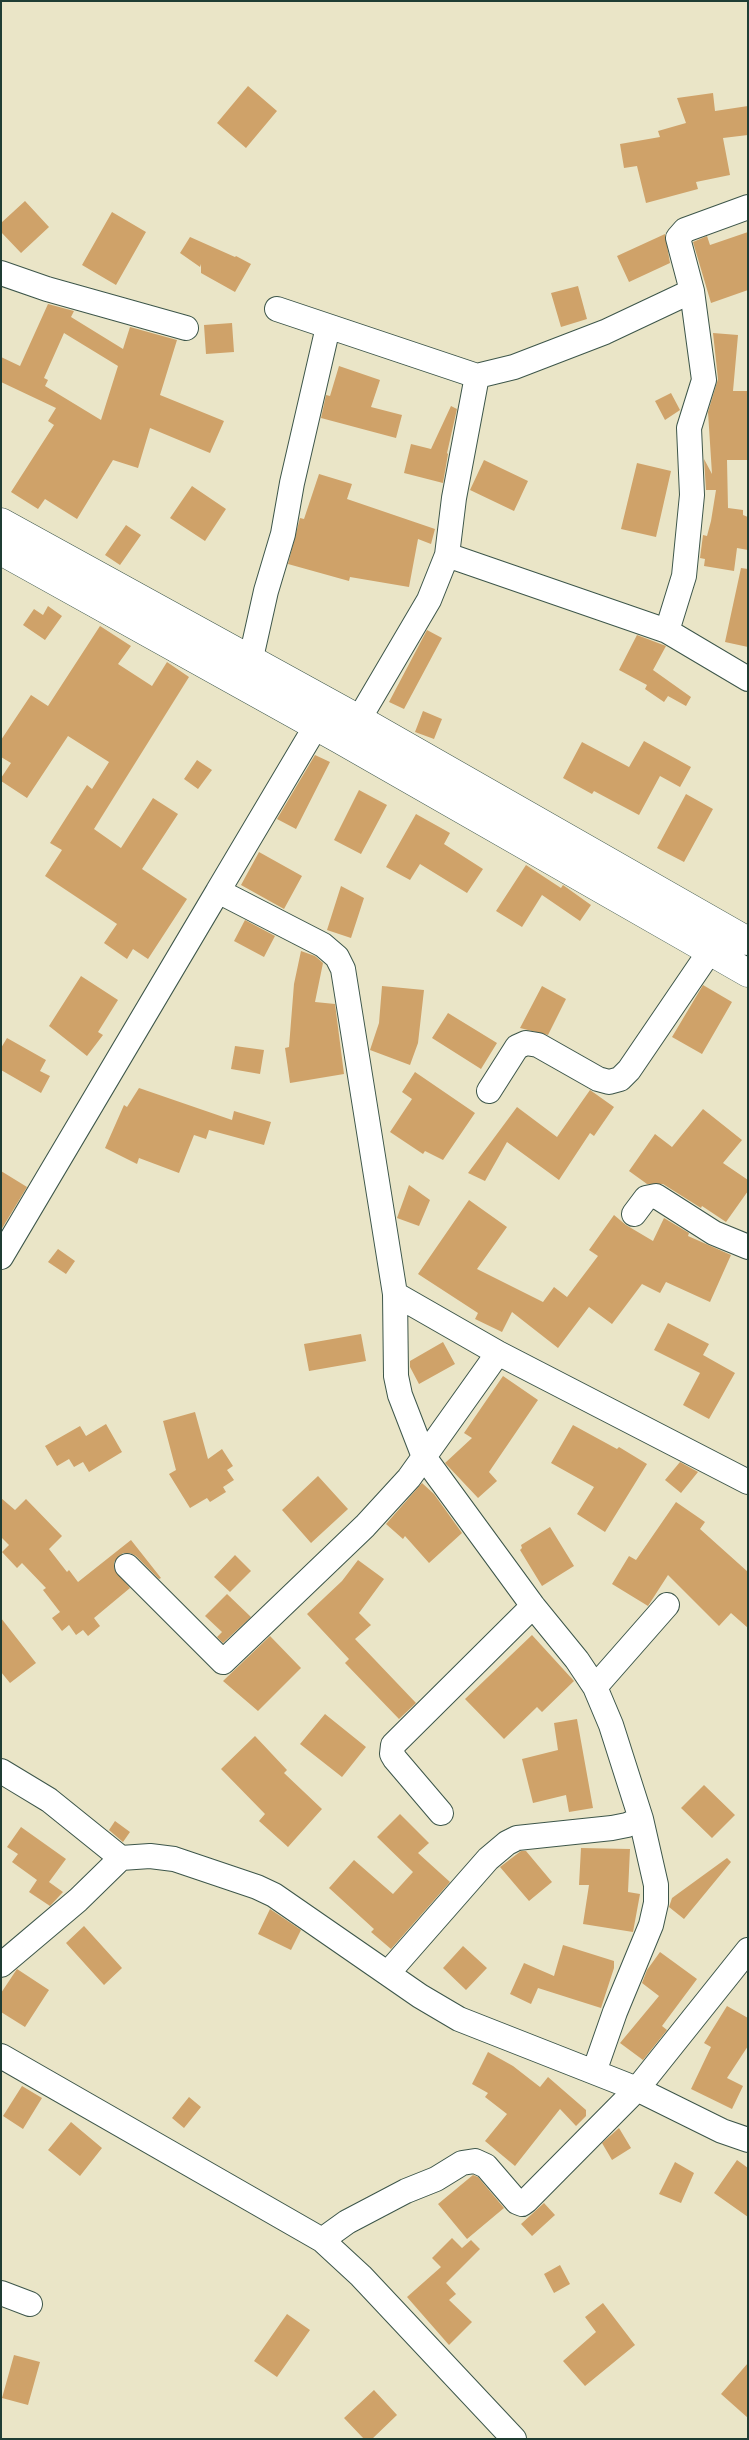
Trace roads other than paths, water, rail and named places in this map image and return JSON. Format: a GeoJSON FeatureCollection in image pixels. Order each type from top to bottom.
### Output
{"type":"FeatureCollection","features":[{"type":"Feature","properties":{"kind":"street"},"geometry":{"type":"LineString","coordinates":[[667,631],[684,576],[692,495],[689,428],[704,380],[692,291],[678,238],[685,230],[748,207]]}},
{"type":"Feature","properties":{"kind":"street"},"geometry":{"type":"LineString","coordinates":[[1,273],[48,289],[186,328]]}},
{"type":"Feature","properties":{"kind":"street"},"geometry":{"type":"LineString","coordinates":[[277,309],[478,376],[514,367],[605,332],[692,291]]}},
{"type":"Feature","properties":{"kind":"street"},"geometry":{"type":"LineString","coordinates":[[251,658],[266,591],[283,534],[292,483],[328,327]]}},
{"type":"Feature","properties":{"kind":"street"},"geometry":{"type":"LineString","coordinates":[[359,719],[430,600],[447,555],[454,498],[478,376]]}},
{"type":"Feature","properties":{"kind":"street"},"geometry":{"type":"LineString","coordinates":[[1,522],[251,658],[748,941]]}},
{"type":"Feature","properties":{"kind":"street"},"geometry":{"type":"LineString","coordinates":[[1,551],[316,726],[748,973]]}},
{"type":"Feature","properties":{"kind":"street"},"geometry":{"type":"LineString","coordinates":[[447,555],[667,631],[748,679]]}},
{"type":"Feature","properties":{"kind":"street"},"geometry":{"type":"LineString","coordinates":[[1,1258],[316,726]]}},
{"type":"Feature","properties":{"kind":"street"},"geometry":{"type":"LineString","coordinates":[[218,892],[323,945],[337,957],[343,969],[395,1294],[396,1376],[400,1395],[424,1457],[533,1606],[577,1660],[595,1687],[610,1725],[641,1819],[656,1885],[656,1903],[651,1925],[615,2012],[594,2072]]}},
{"type":"Feature","properties":{"kind":"street"},"geometry":{"type":"LineString","coordinates":[[489,1091],[517,1047],[526,1043],[538,1045],[598,1079],[609,1082],[620,1079],[710,952]]}},
{"type":"Feature","properties":{"kind":"street"},"geometry":{"type":"LineString","coordinates":[[634,1214],[646,1198],[656,1196],[714,1233],[748,1247]]}},
{"type":"Feature","properties":{"kind":"street"},"geometry":{"type":"LineString","coordinates":[[395,1294],[498,1353],[748,1482]]}},
{"type":"Feature","properties":{"kind":"street"},"geometry":{"type":"LineString","coordinates":[[127,1566],[224,1662],[365,1526],[409,1478],[498,1353]]}},
{"type":"Feature","properties":{"kind":"street"},"geometry":{"type":"LineString","coordinates":[[595,1687],[667,1605]]}},
{"type":"Feature","properties":{"kind":"street"},"geometry":{"type":"LineString","coordinates":[[441,1813],[395,1759],[392,1754],[393,1745],[533,1606]]}},
{"type":"Feature","properties":{"kind":"street"},"geometry":{"type":"LineString","coordinates":[[1,1771],[49,1800],[121,1858]]}},
{"type":"Feature","properties":{"kind":"street"},"geometry":{"type":"LineString","coordinates":[[388,1972],[488,1859],[507,1843],[517,1838],[627,1825],[641,1819]]}},
{"type":"Feature","properties":{"kind":"street"},"geometry":{"type":"LineString","coordinates":[[1,1965],[78,1900],[121,1858],[150,1856],[174,1859],[257,1887],[274,1895],[388,1972],[420,1996],[459,2019],[637,2089],[722,2131],[748,2140]]}},
{"type":"Feature","properties":{"kind":"street"},"geometry":{"type":"LineString","coordinates":[[322,2240],[347,2222],[406,2191],[436,2179],[462,2163],[475,2161],[486,2166],[518,2202],[522,2204],[637,2089],[748,1950]]}},
{"type":"Feature","properties":{"kind":"street"},"geometry":{"type":"LineString","coordinates":[[1,2056],[322,2240],[361,2276],[514,2439]]}},
{"type":"Feature","properties":{"kind":"street"},"geometry":{"type":"LineString","coordinates":[[1,2293],[30,2304]]}}]}
